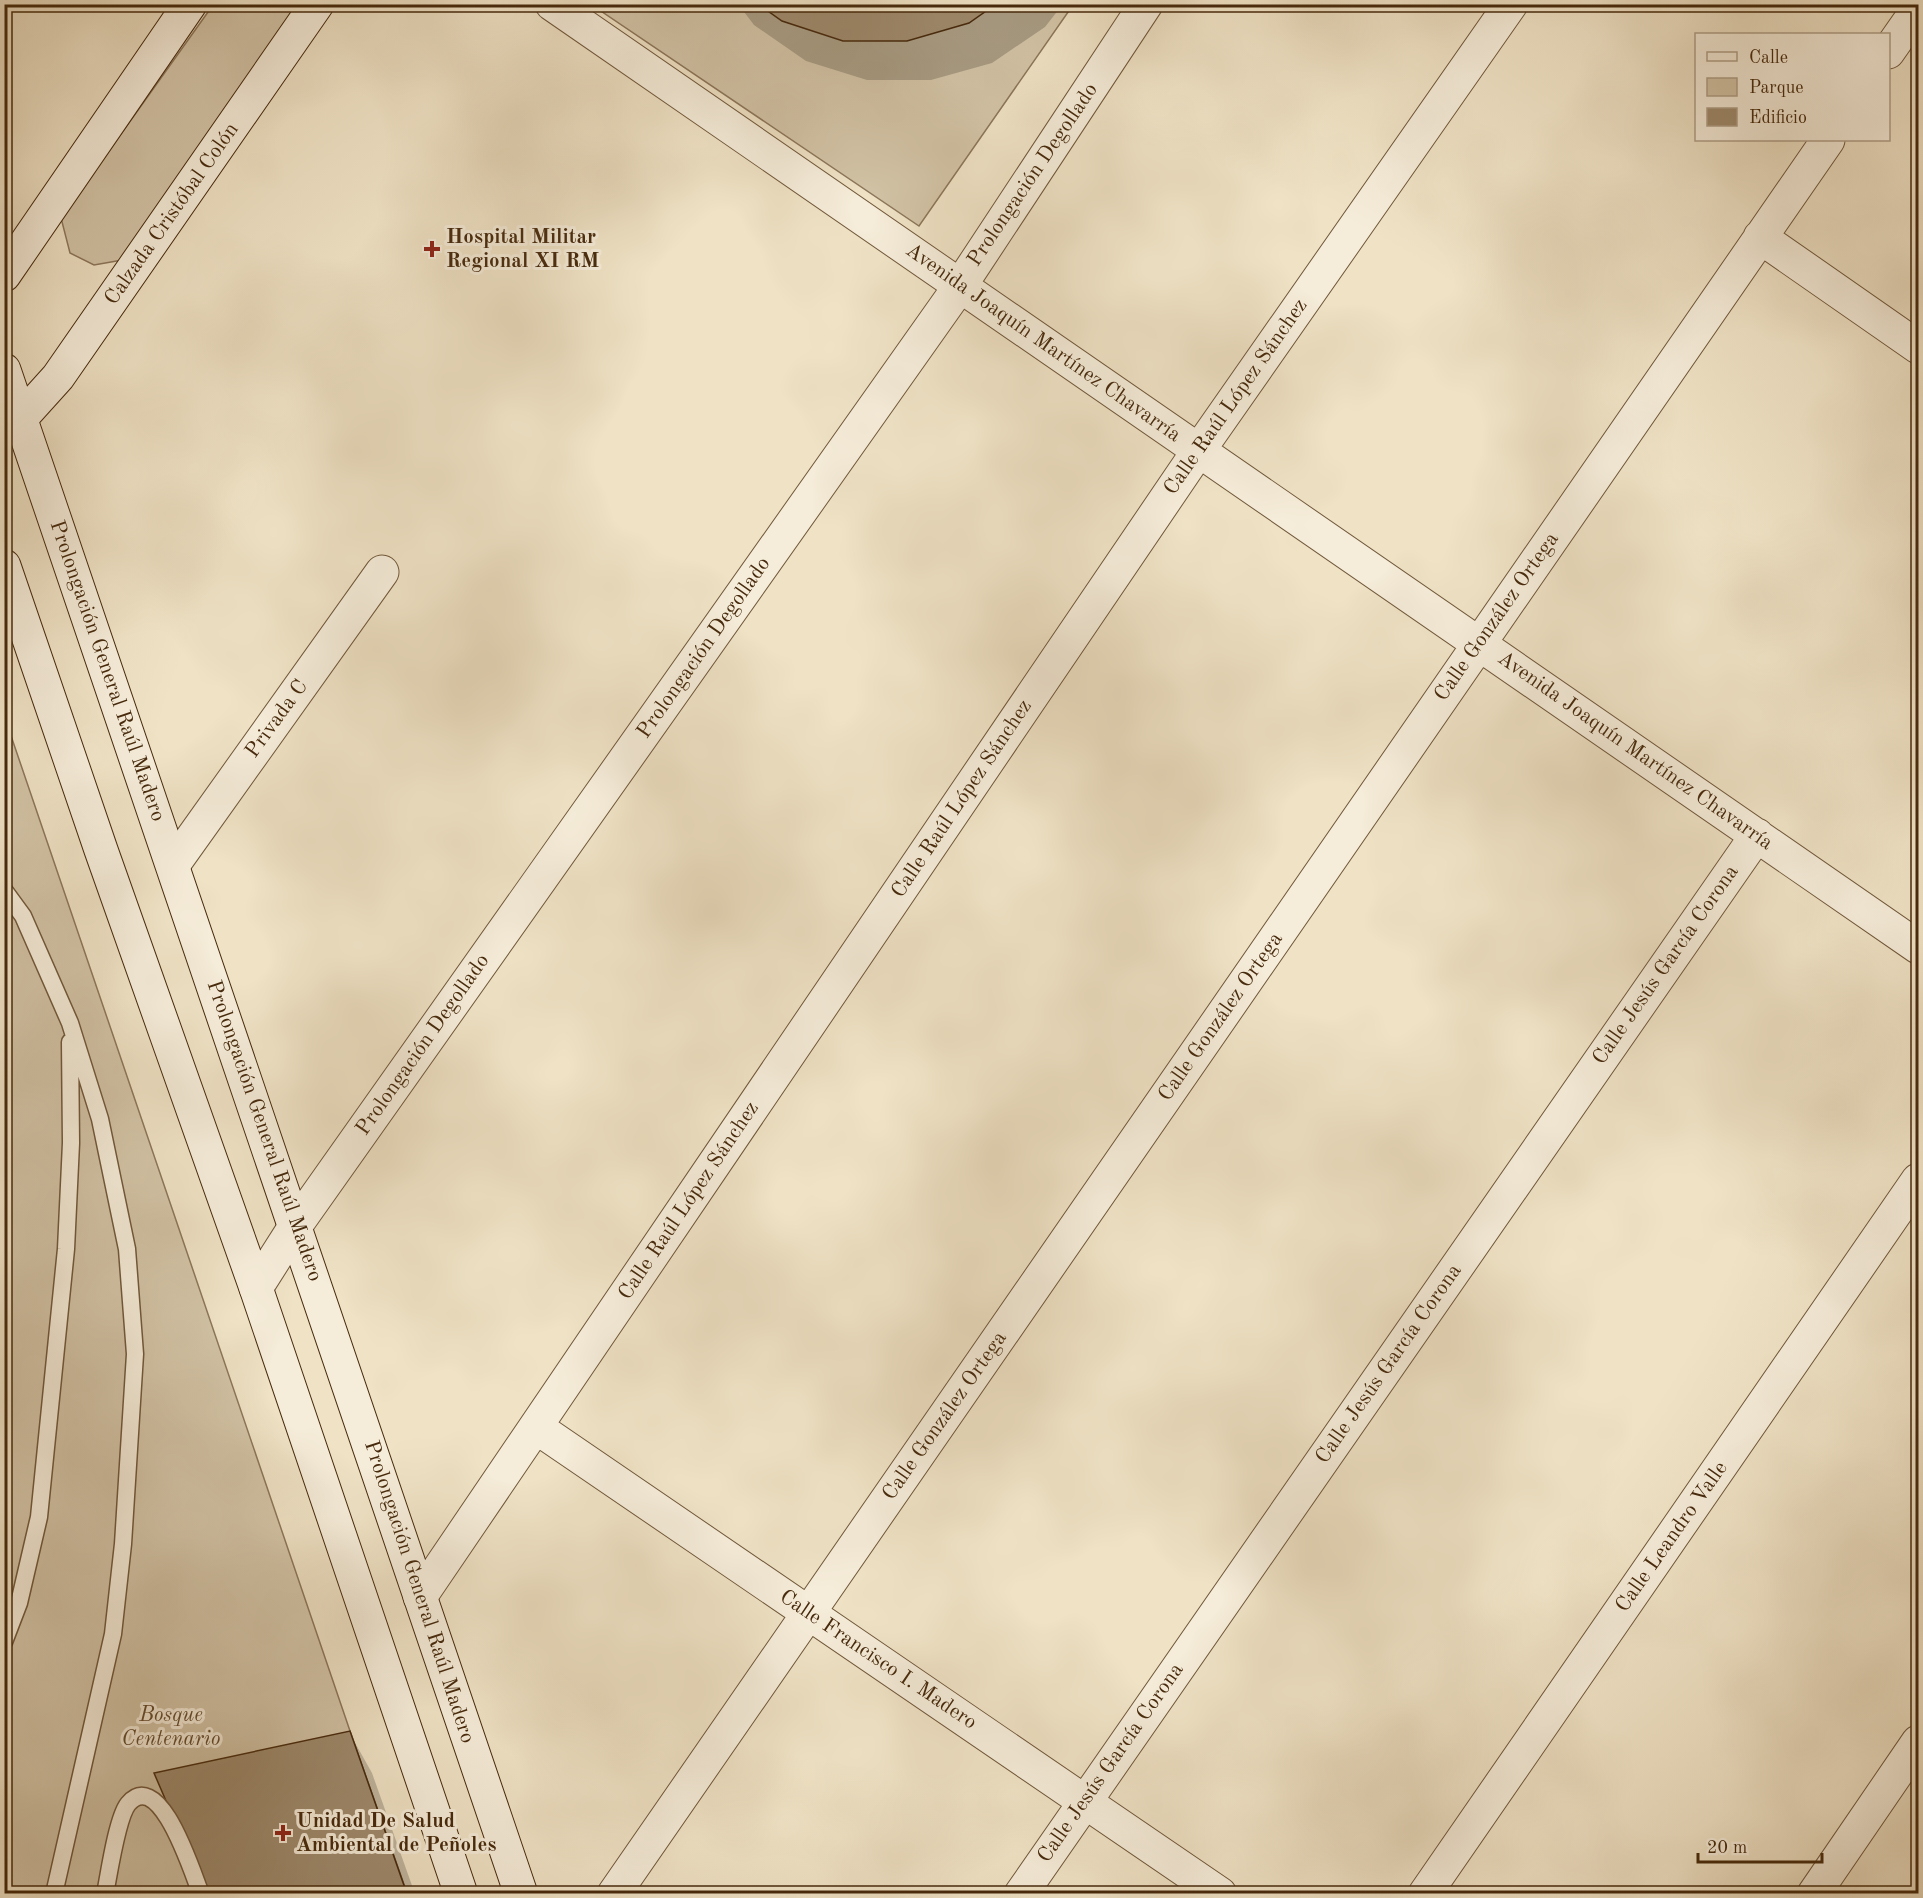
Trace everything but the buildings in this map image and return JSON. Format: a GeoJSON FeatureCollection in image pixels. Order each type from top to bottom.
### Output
{"type":"FeatureCollection","features":[{"type":"Feature","properties":{"kind":"street"},"geometry":{"type":"LineString","coordinates":[[4,275],[190,4]]}},
{"type":"Feature","properties":{"kind":"street","name":"Calzada Cristóbal Colón"},"geometry":{"type":"LineString","coordinates":[[13,418],[57,377],[317,4]]}},
{"type":"Feature","properties":{"kind":"street","name":"Prolongación Degollado"},"geometry":{"type":"LineString","coordinates":[[256,1288],[296,1225],[960,286],[1146,4]]}},
{"type":"Feature","properties":{"kind":"street","name":"Calle Raúl López Sánchez"},"geometry":{"type":"LineString","coordinates":[[420,1598],[1198,450],[1511,4]]}},
{"type":"Feature","properties":{"kind":"street","name":"Avenida Joaquín Martínez Chavarría"},"geometry":{"type":"LineString","coordinates":[[563,9],[1918,947]]}},
{"type":"Feature","properties":{"kind":"street"},"geometry":{"type":"LineString","coordinates":[[1890,49],[1918,9]]}},
{"type":"Feature","properties":{"kind":"street","name":"Calle González Ortega"},"geometry":{"type":"LineString","coordinates":[[614,1893],[1827,141]]}},
{"type":"Feature","properties":{"kind":"street"},"geometry":{"type":"LineString","coordinates":[[1760,237],[1918,347]]}},
{"type":"Feature","properties":{"kind":"street","name":"Prolongación General Raúl Madero"},"geometry":{"type":"LineString","coordinates":[[4,370],[13,418],[173,865],[521,1893]]}},
{"type":"Feature","properties":{"kind":"street"},"geometry":{"type":"LineString","coordinates":[[4,566],[100,850],[256,1288],[461,1893]]}},
{"type":"Feature","properties":{"kind":"street","name":"Privada C"},"geometry":{"type":"LineString","coordinates":[[173,865],[382,572]]}},
{"type":"Feature","properties":{"kind":"street","name":"Calle Jesús García Corona"},"geometry":{"type":"LineString","coordinates":[[1021,1893],[1757,835]]}},
{"type":"Feature","properties":{"kind":"street","name":"Calle Leandro Valle"},"geometry":{"type":"LineString","coordinates":[[1425,1893],[1918,1180]]}},
{"type":"Feature","properties":{"kind":"street","name":"Calle Francisco I. Madero"},"geometry":{"type":"LineString","coordinates":[[536,1427],[1220,1893]]}},
{"type":"Feature","properties":{"kind":"street"},"geometry":{"type":"LineString","coordinates":[[1814,1893],[1918,1742]]}},
{"type":"Feature","properties":{"kind":"lane"},"geometry":{"type":"LineString","coordinates":[[4,890],[23,916],[69,1023],[100,1119],[128,1249],[135,1354],[123,1544],[113,1634],[54,1893]]}},
{"type":"Feature","properties":{"kind":"lane"},"geometry":{"type":"LineString","coordinates":[[4,1642],[19,1603],[39,1517],[66,1249],[71,1143],[69,1023]]}},
{"type":"Feature","properties":{"kind":"lane"},"geometry":{"type":"LineString","coordinates":[[105,1893],[120,1826],[128,1804],[139,1797],[148,1797],[163,1809],[201,1893]]}},
{"type":"Feature","properties":{"kind":"green space"},"geometry":{"type":"Polygon","coordinates":[[[213,5],[303,5],[128,259],[94,265],[70,253],[61,218],[213,5]]]}},
{"type":"Feature","properties":{"kind":"green space"},"geometry":{"type":"Polygon","coordinates":[[[592,5],[1073,5],[919,226],[592,5]]]}},
{"type":"Feature","properties":{"kind":"green space","name":"Bosque Centenario"},"geometry":{"type":"Polygon","coordinates":[[[7,724],[350,1731],[407,1893],[5,1893],[7,724]]]}},
{"type":"Feature","properties":{"kind":"place","name":"Hospital Militar Regional XI RM"},"geometry":{"type":"Point","coordinates":[432,249]}},
{"type":"Feature","properties":{"kind":"place","name":"Unidad De Salud Ambiental de Peñoles"},"geometry":{"type":"Point","coordinates":[283,1833]}}]}
